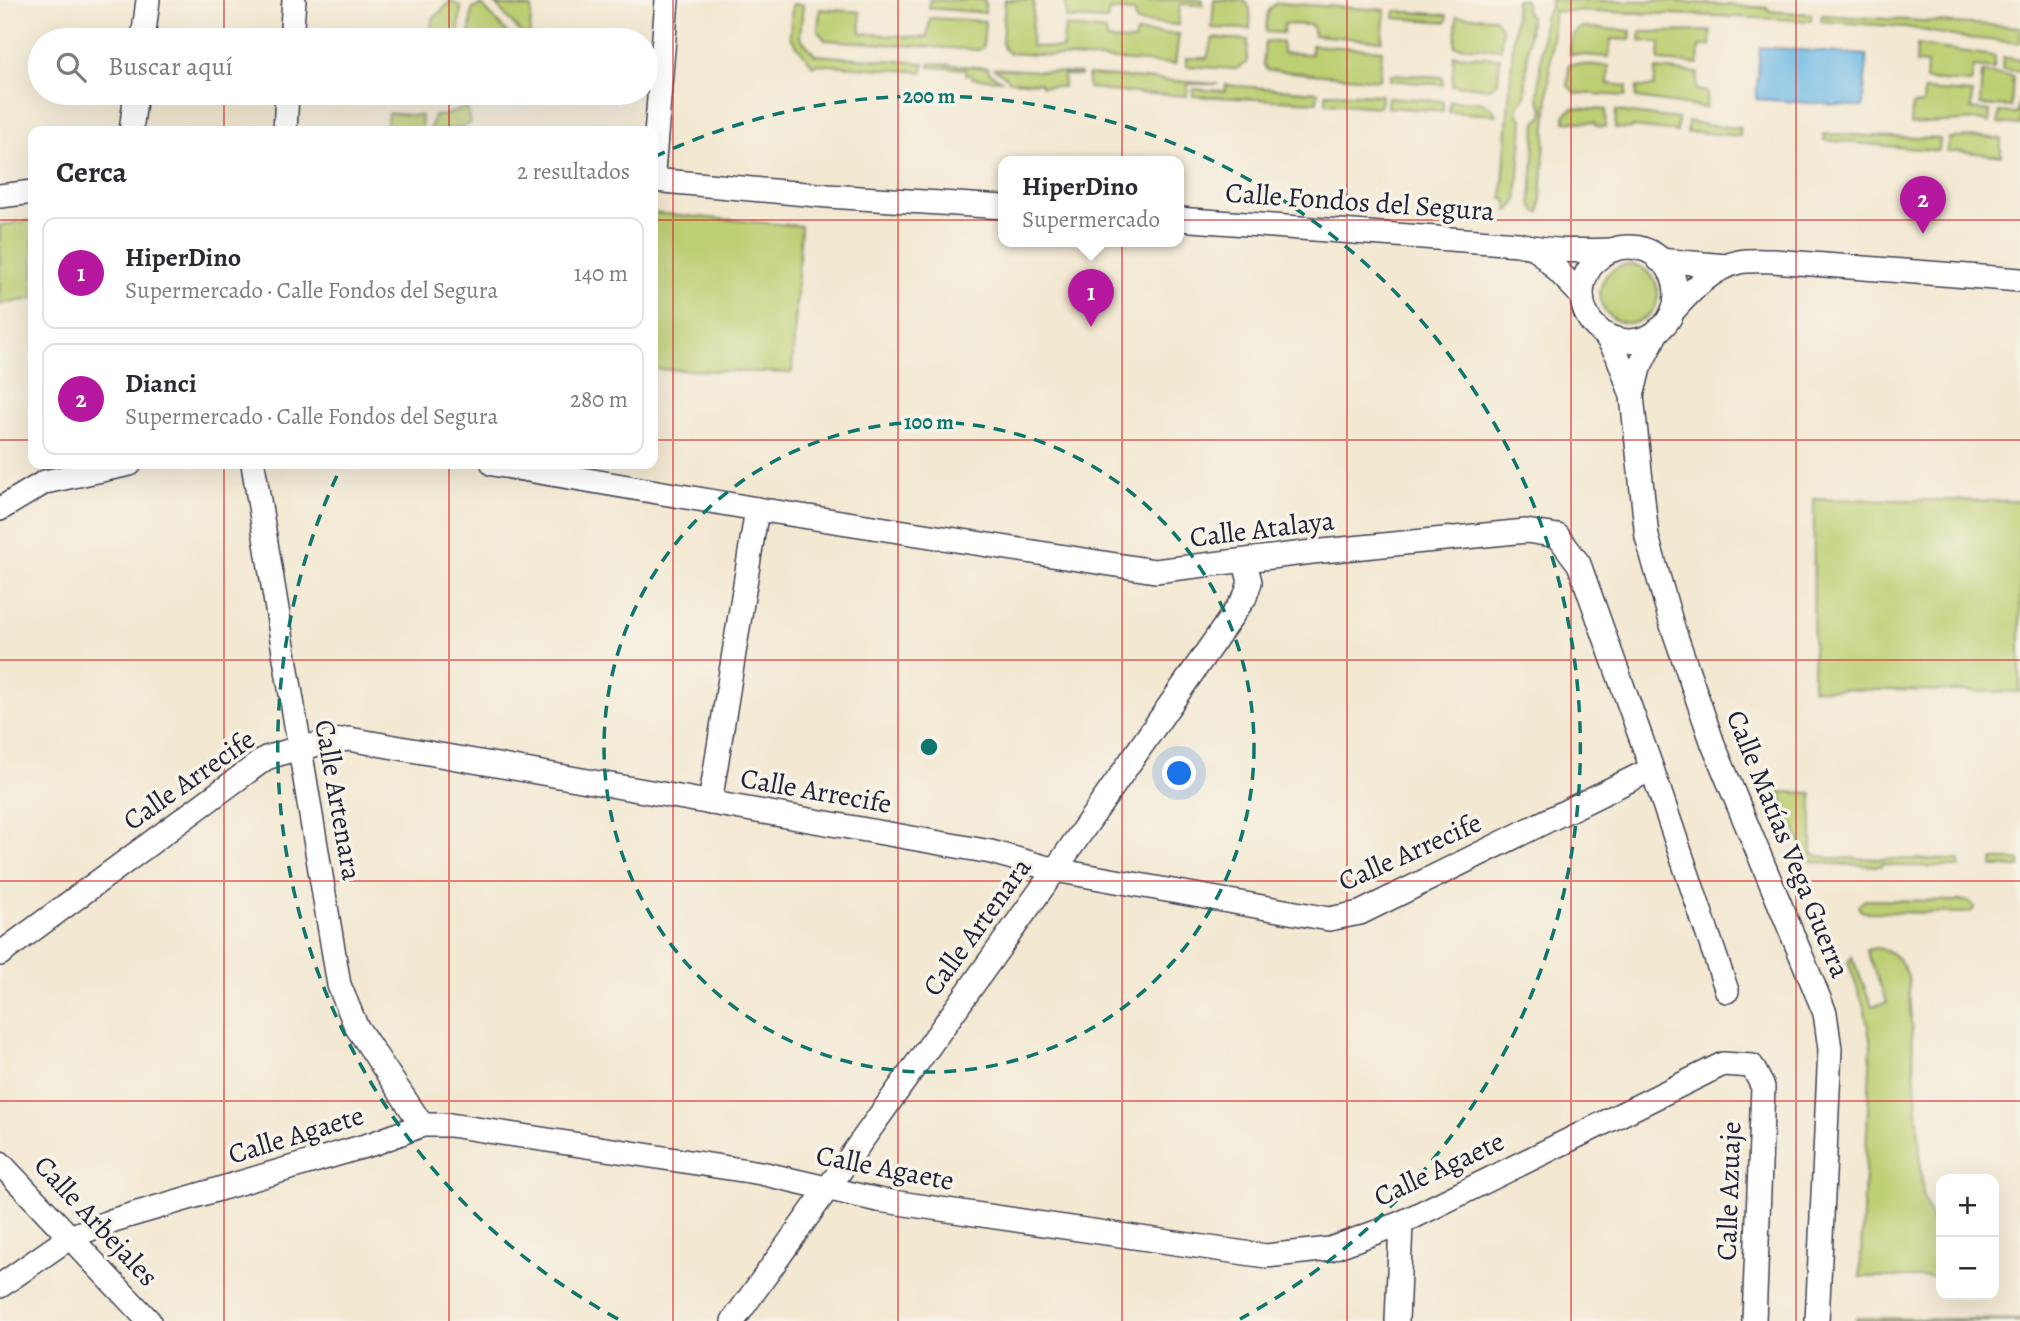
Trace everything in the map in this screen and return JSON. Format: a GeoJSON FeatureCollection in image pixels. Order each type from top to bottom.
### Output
{"type":"FeatureCollection","features":[{"type":"Feature","properties":{"kind":"street"},"geometry":{"type":"LineString","coordinates":[[144,28],[148,0]]}},
{"type":"Feature","properties":{"kind":"street"},"geometry":{"type":"LineString","coordinates":[[292,28],[294,0]]}},
{"type":"Feature","properties":{"kind":"street"},"geometry":{"type":"LineString","coordinates":[[657,126],[667,0]]}},
{"type":"Feature","properties":{"kind":"street"},"geometry":{"type":"LineString","coordinates":[[132,126],[134,105]]}},
{"type":"Feature","properties":{"kind":"street"},"geometry":{"type":"LineString","coordinates":[[285,126],[286,105]]}},
{"type":"Feature","properties":{"kind":"street"},"geometry":{"type":"LineString","coordinates":[[658,180],[998,206]]}},
{"type":"Feature","properties":{"kind":"street"},"geometry":{"type":"LineString","coordinates":[[0,196],[28,193]]}},
{"type":"Feature","properties":{"kind":"street","name":"Calle Fondos del Segura"},"geometry":{"type":"LineString","coordinates":[[1184,219],[1518,244],[1572,251],[1613,250]]}},
{"type":"Feature","properties":{"kind":"street"},"geometry":{"type":"LineString","coordinates":[[1673,311],[1676,295],[1673,279],[1666,265],[1642,249],[1627,247],[1600,257],[1583,282],[1585,312],[1594,326],[1621,341],[1637,341],[1665,325],[1673,311],[1691,291],[1726,266],[1742,261],[1773,261],[2020,280]]}},
{"type":"Feature","properties":{"kind":"street"},"geometry":{"type":"LineString","coordinates":[[1536,248],[1582,296]]}},
{"type":"Feature","properties":{"kind":"street"},"geometry":{"type":"LineString","coordinates":[[1659,260],[1726,266]]}},
{"type":"Feature","properties":{"kind":"street","name":"Calle Matías Vega Guerra"},"geometry":{"type":"LineString","coordinates":[[1632,396],[1639,368],[1658,330]]}},
{"type":"Feature","properties":{"kind":"street","name":"Calle Matías Vega Guerra"},"geometry":{"type":"LineString","coordinates":[[1606,335],[1617,354],[1632,396],[1647,537],[1672,625],[1713,744],[1825,1013],[1830,1049],[1817,1321]]}},
{"type":"Feature","properties":{"kind":"street"},"geometry":{"type":"LineString","coordinates":[[0,509],[46,482],[107,469]]}},
{"type":"Feature","properties":{"kind":"street","name":"Calle Artenara"},"geometry":{"type":"LineString","coordinates":[[254,469],[339,985],[356,1026],[422,1125]]}},
{"type":"Feature","properties":{"kind":"street","name":"Calle Atalaya"},"geometry":{"type":"LineString","coordinates":[[522,469],[757,509],[1155,571],[1526,531],[1558,536],[1580,564],[1727,991]]}},
{"type":"Feature","properties":{"kind":"street"},"geometry":{"type":"LineString","coordinates":[[710,803],[757,509]]}},
{"type":"Feature","properties":{"kind":"street","name":"Calle Artenara"},"geometry":{"type":"LineString","coordinates":[[733,1321],[1055,870],[1245,597],[1251,582],[1245,562]]}},
{"type":"Feature","properties":{"kind":"street","name":"Calle Arrecife"},"geometry":{"type":"LineString","coordinates":[[0,954],[265,758],[298,748],[349,739],[991,852],[1055,870],[1329,919],[1360,913],[1652,769]]}},
{"type":"Feature","properties":{"kind":"street","name":"Calle Agaete"},"geometry":{"type":"LineString","coordinates":[[0,1286],[70,1237],[114,1220],[375,1143],[422,1125],[450,1125],[761,1173],[878,1200],[1266,1256],[1330,1249],[1401,1223],[1723,1064],[1752,1066]]}},
{"type":"Feature","properties":{"kind":"street","name":"Calle Azuaje"},"geometry":{"type":"LineString","coordinates":[[1752,1066],[1763,1087],[1754,1321]]}},
{"type":"Feature","properties":{"kind":"street","name":"Calle Arbejales"},"geometry":{"type":"LineString","coordinates":[[0,1163],[149,1321]]}},
{"type":"Feature","properties":{"kind":"street"},"geometry":{"type":"LineString","coordinates":[[1397,1321],[1401,1223]]}},
{"type":"Feature","properties":{"kind":"green space"},"geometry":{"type":"Polygon","coordinates":[[[929,0],[985,0],[985,13],[929,8],[929,0]]]}},
{"type":"Feature","properties":{"kind":"green space"},"geometry":{"type":"Polygon","coordinates":[[[1005,0],[1034,0],[1031,46],[1062,49],[1065,26],[1106,31],[1107,40],[1134,41],[1136,33],[1179,34],[1175,64],[1009,53],[1002,42],[1005,0]]]}},
{"type":"Feature","properties":{"kind":"green space"},"geometry":{"type":"Polygon","coordinates":[[[1066,0],[1203,0],[1203,5],[1180,4],[1178,25],[1136,22],[1135,12],[1109,10],[1107,20],[1066,18],[1066,0]]]}},
{"type":"Feature","properties":{"kind":"green space"},"geometry":{"type":"Polygon","coordinates":[[[1214,0],[1244,0],[1250,10],[1250,29],[1212,28],[1214,0]]]}},
{"type":"Feature","properties":{"kind":"green space"},"geometry":{"type":"Polygon","coordinates":[[[1516,0],[1525,0],[1526,13],[1530,16],[1525,97],[1517,107],[1518,115],[1523,120],[1517,202],[1507,211],[1507,200],[1502,199],[1516,0]]]}},
{"type":"Feature","properties":{"kind":"green space"},"geometry":{"type":"Polygon","coordinates":[[[1551,0],[1668,1],[1767,8],[1768,11],[1811,14],[1811,21],[1554,11],[1540,213],[1535,211],[1531,203],[1536,122],[1542,117],[1544,109],[1538,98],[1544,17],[1551,7],[1551,0]]]}},
{"type":"Feature","properties":{"kind":"green space"},"geometry":{"type":"Polygon","coordinates":[[[451,1],[461,7],[459,28],[431,28],[432,20],[451,1]]]}},
{"type":"Feature","properties":{"kind":"green space"},"geometry":{"type":"Polygon","coordinates":[[[1278,3],[1385,10],[1382,41],[1314,35],[1312,25],[1284,24],[1283,33],[1266,32],[1269,11],[1278,3]]]}},
{"type":"Feature","properties":{"kind":"green space"},"geometry":{"type":"Polygon","coordinates":[[[792,4],[803,5],[800,37],[815,55],[924,63],[923,72],[813,66],[790,37],[792,4]]]}},
{"type":"Feature","properties":{"kind":"green space"},"geometry":{"type":"Polygon","coordinates":[[[482,5],[503,28],[470,28],[472,9],[482,5]]]}},
{"type":"Feature","properties":{"kind":"green space"},"geometry":{"type":"Polygon","coordinates":[[[496,5],[532,8],[530,28],[516,28],[496,5]]]}},
{"type":"Feature","properties":{"kind":"green space"},"geometry":{"type":"Polygon","coordinates":[[[820,9],[860,12],[861,33],[927,38],[930,18],[985,21],[983,47],[979,50],[825,40],[818,31],[820,9]]]}},
{"type":"Feature","properties":{"kind":"green space"},"geometry":{"type":"Polygon","coordinates":[[[1395,11],[1447,15],[1447,22],[1394,18],[1395,11]]]}},
{"type":"Feature","properties":{"kind":"green space"},"geometry":{"type":"Polygon","coordinates":[[[1822,15],[2020,27],[2020,43],[1958,37],[1906,27],[1821,21],[1822,15]]]}},
{"type":"Feature","properties":{"kind":"green space"},"geometry":{"type":"Polygon","coordinates":[[[1457,16],[1494,18],[1502,28],[1501,49],[1455,46],[1457,16]]]}},
{"type":"Feature","properties":{"kind":"green space"},"geometry":{"type":"Polygon","coordinates":[[[1582,27],[1631,31],[1630,40],[1611,39],[1609,57],[1570,54],[1571,36],[1582,27]]]}},
{"type":"Feature","properties":{"kind":"green space"},"geometry":{"type":"Polygon","coordinates":[[[1711,31],[1710,46],[1699,46],[1698,64],[1659,61],[1660,43],[1640,41],[1641,32],[1711,31]]]}},
{"type":"Feature","properties":{"kind":"green space"},"geometry":{"type":"Polygon","coordinates":[[[1213,38],[1248,40],[1247,63],[1236,69],[1186,66],[1186,58],[1207,58],[1213,38]]]}},
{"type":"Feature","properties":{"kind":"green space"},"geometry":{"type":"Polygon","coordinates":[[[1265,42],[1282,42],[1283,53],[1311,54],[1312,45],[1382,50],[1380,80],[1267,70],[1263,64],[1265,42]]]}},
{"type":"Feature","properties":{"kind":"green space"},"geometry":{"type":"Polygon","coordinates":[[[1917,45],[1995,56],[1994,69],[1974,67],[1971,83],[1926,80],[1927,64],[1916,63],[1917,45]]]}},
{"type":"Feature","properties":{"kind":"green space"},"geometry":{"type":"Polygon","coordinates":[[[1454,55],[1500,58],[1498,82],[1490,88],[1452,85],[1454,55]]]}},
{"type":"Feature","properties":{"kind":"green space"},"geometry":{"type":"Polygon","coordinates":[[[2003,58],[2020,59],[2020,71],[2002,70],[2003,58]]]}},
{"type":"Feature","properties":{"kind":"green space"},"geometry":{"type":"Polygon","coordinates":[[[930,63],[988,68],[989,72],[1001,80],[972,78],[972,75],[966,75],[966,69],[929,67],[930,63]]]}},
{"type":"Feature","properties":{"kind":"green space"},"geometry":{"type":"Polygon","coordinates":[[[1569,64],[1609,66],[1608,84],[1627,86],[1626,96],[1576,93],[1568,86],[1569,64]]]}},
{"type":"Feature","properties":{"kind":"green space"},"geometry":{"type":"Polygon","coordinates":[[[993,68],[1081,76],[1064,75],[1063,87],[1041,86],[1041,83],[1009,81],[993,68]]]}},
{"type":"Feature","properties":{"kind":"green space"},"geometry":{"type":"Polygon","coordinates":[[[1656,69],[1698,73],[1696,90],[1707,92],[1706,108],[1636,98],[1637,87],[1654,87],[1656,69]]]}},
{"type":"Feature","properties":{"kind":"green space"},"geometry":{"type":"Polygon","coordinates":[[[1982,73],[2013,76],[2011,107],[1980,105],[1982,73]]]}},
{"type":"Feature","properties":{"kind":"green space"},"geometry":{"type":"Polygon","coordinates":[[[1391,74],[1443,77],[1443,85],[1390,80],[1391,74]]]}},
{"type":"Feature","properties":{"kind":"green space"},"geometry":{"type":"Polygon","coordinates":[[[1088,75],[1218,84],[1188,84],[1187,96],[1104,91],[1088,88],[1088,75]]]}},
{"type":"Feature","properties":{"kind":"green space"},"geometry":{"type":"Polygon","coordinates":[[[1226,85],[1318,92],[1317,102],[1193,96],[1194,89],[1225,91],[1226,85]]]}},
{"type":"Feature","properties":{"kind":"green space"},"geometry":{"type":"Polygon","coordinates":[[[1924,90],[1972,93],[1971,109],[1990,111],[1989,123],[1979,120],[1911,124],[1912,105],[1923,104],[1924,90]]]}},
{"type":"Feature","properties":{"kind":"green space"},"geometry":{"type":"Polygon","coordinates":[[[1326,93],[1381,95],[1380,107],[1326,103],[1326,93]]]}},
{"type":"Feature","properties":{"kind":"green space"},"geometry":{"type":"Polygon","coordinates":[[[1388,97],[1443,101],[1443,111],[1387,107],[1388,97]]]}},
{"type":"Feature","properties":{"kind":"green space"},"geometry":{"type":"Polygon","coordinates":[[[2020,97],[2020,125],[1998,123],[1999,112],[2017,113],[2020,97]]]}},
{"type":"Feature","properties":{"kind":"green space"},"geometry":{"type":"Polygon","coordinates":[[[1450,101],[1483,103],[1496,115],[1449,112],[1450,101]]]}},
{"type":"Feature","properties":{"kind":"green space"},"geometry":{"type":"Polygon","coordinates":[[[467,107],[470,124],[431,126],[434,115],[443,116],[467,107]]]}},
{"type":"Feature","properties":{"kind":"green space"},"geometry":{"type":"Polygon","coordinates":[[[1573,108],[1606,110],[1605,127],[1596,126],[1595,123],[1565,121],[1565,114],[1573,108]]]}},
{"type":"Feature","properties":{"kind":"green space"},"geometry":{"type":"Polygon","coordinates":[[[1616,111],[1678,119],[1677,132],[1633,127],[1615,128],[1616,111]]]}},
{"type":"Feature","properties":{"kind":"green space"},"geometry":{"type":"Polygon","coordinates":[[[388,113],[421,116],[422,126],[387,126],[388,113]]]}},
{"type":"Feature","properties":{"kind":"green space"},"geometry":{"type":"Polygon","coordinates":[[[1688,121],[1740,128],[1740,136],[1687,133],[1688,121]]]}},
{"type":"Feature","properties":{"kind":"green space"},"geometry":{"type":"Polygon","coordinates":[[[1824,134],[1940,139],[1939,151],[1824,140],[1824,134]]]}},
{"type":"Feature","properties":{"kind":"green space"},"geometry":{"type":"Polygon","coordinates":[[[1949,138],[2001,139],[2001,156],[1947,152],[1949,138]]]}},
{"type":"Feature","properties":{"kind":"green space"},"geometry":{"type":"Polygon","coordinates":[[[658,213],[801,226],[792,373],[658,369],[658,213]]]}},
{"type":"Feature","properties":{"kind":"green space"},"geometry":{"type":"Polygon","coordinates":[[[28,221],[28,300],[0,304],[0,225],[28,221]]]}},
{"type":"Feature","properties":{"kind":"green space"},"geometry":{"type":"Polygon","coordinates":[[[1623,265],[1635,265],[1650,273],[1658,288],[1658,300],[1650,315],[1635,323],[1623,323],[1608,315],[1600,300],[1600,288],[1608,273],[1623,265]]]}},
{"type":"Feature","properties":{"kind":"green space"},"geometry":{"type":"Polygon","coordinates":[[[1814,499],[2020,501],[2020,692],[1813,689],[1814,499]]]}},
{"type":"Feature","properties":{"kind":"green space"},"geometry":{"type":"Polygon","coordinates":[[[1780,792],[1812,793],[1812,854],[1830,858],[1960,860],[1960,867],[1896,866],[1882,863],[1881,866],[1832,864],[1807,860],[1780,792]]]}},
{"type":"Feature","properties":{"kind":"green space"},"geometry":{"type":"Polygon","coordinates":[[[1993,860],[2020,860],[2020,867],[1993,867],[1993,860]]]}},
{"type":"Feature","properties":{"kind":"green space"},"geometry":{"type":"Polygon","coordinates":[[[1864,900],[1969,901],[1975,907],[1966,913],[1864,912],[1858,906],[1864,900]]]}},
{"type":"Feature","properties":{"kind":"green space"},"geometry":{"type":"Polygon","coordinates":[[[1877,948],[1888,952],[1897,958],[1908,976],[1923,1197],[1936,1230],[1936,1277],[1860,1277],[1871,1046],[1865,1010],[1848,962],[1852,957],[1872,1006],[1887,1002],[1866,950],[1877,948]]]}},
{"type":"Feature","properties":{"kind":"green space"},"geometry":{"type":"Polygon","coordinates":[[[1856,1318],[2020,1320],[2020,1321],[1856,1321],[1856,1318]]]}},
{"type":"Feature","properties":{"kind":"water"},"geometry":{"type":"Polygon","coordinates":[[[1760,47],[1867,55],[1863,107],[1756,99],[1760,47]]]}},
{"type":"Feature","properties":{"kind":"place","name":"Dianci"},"geometry":{"type":"Point","coordinates":[1923,234]}},
{"type":"Feature","properties":{"kind":"place","name":"HiperDino"},"geometry":{"type":"Point","coordinates":[1091,327]}}]}
